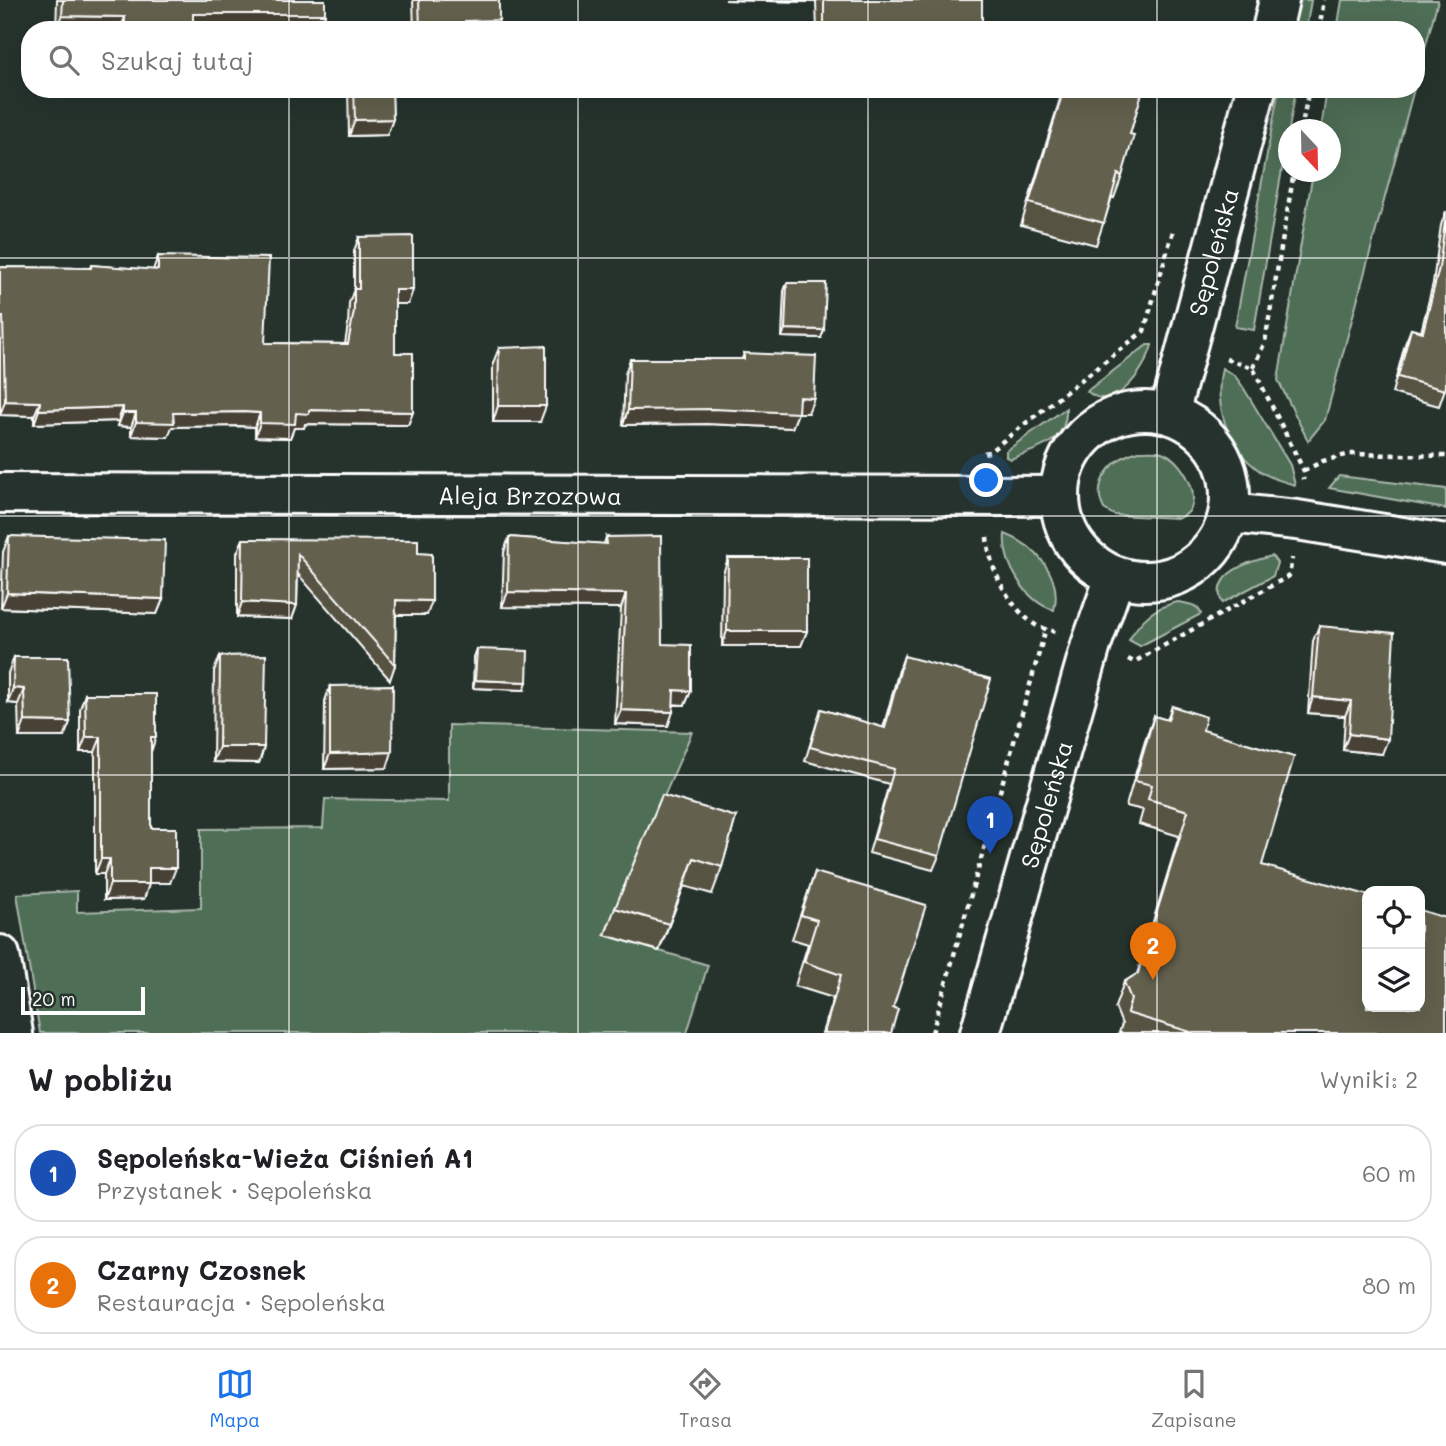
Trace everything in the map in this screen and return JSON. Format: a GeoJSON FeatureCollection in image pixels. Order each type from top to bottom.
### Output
{"type":"FeatureCollection","features":[{"type":"Feature","properties":{"kind":"street"},"geometry":{"type":"LineString","coordinates":[[1274,21],[1279,0]]}},
{"type":"Feature","properties":{"kind":"street","name":"Sępoleńska"},"geometry":{"type":"LineString","coordinates":[[1169,414],[1254,98]]}},
{"type":"Feature","properties":{"kind":"street"},"geometry":{"type":"LineString","coordinates":[[1151,410],[1169,414],[1184,419],[1211,441],[1228,472],[1231,492],[1223,533],[1212,550],[1196,566],[1171,578],[1148,582],[1115,577],[1088,560],[1071,540],[1060,512],[1059,496],[1064,469],[1074,448],[1085,435],[1114,416],[1151,410]]}},
{"type":"Feature","properties":{"kind":"street","name":"Aleja Brzozowa"},"geometry":{"type":"LineString","coordinates":[[0,493],[1059,496]]}},
{"type":"Feature","properties":{"kind":"street"},"geometry":{"type":"LineString","coordinates":[[1229,513],[1297,520],[1446,544]]}},
{"type":"Feature","properties":{"kind":"street","name":"Sępoleńska"},"geometry":{"type":"LineString","coordinates":[[981,1033],[1091,645],[1115,577]]}},
{"type":"Feature","properties":{"kind":"street"},"geometry":{"type":"LineString","coordinates":[[0,954],[13,1033]]}},
{"type":"Feature","properties":{"kind":"path"},"geometry":{"type":"LineString","coordinates":[[1320,21],[1324,0]]}},
{"type":"Feature","properties":{"kind":"path"},"geometry":{"type":"LineString","coordinates":[[1303,119],[1306,98]]}},
{"type":"Feature","properties":{"kind":"path"},"geometry":{"type":"LineString","coordinates":[[1292,182],[1265,342],[1253,368],[1304,471],[1323,461],[1350,454],[1446,456]]}},
{"type":"Feature","properties":{"kind":"path"},"geometry":{"type":"LineString","coordinates":[[989,452],[1144,331]]}},
{"type":"Feature","properties":{"kind":"path"},"geometry":{"type":"LineString","coordinates":[[932,1033],[1046,628],[1034,624],[1005,594],[990,557],[987,541]]}},
{"type":"Feature","properties":{"kind":"path"},"geometry":{"type":"LineString","coordinates":[[1134,662],[1289,576]]}},
{"type":"Feature","properties":{"kind":"green space"},"geometry":{"type":"Polygon","coordinates":[[[1298,0],[1311,0],[1308,21],[1293,21],[1298,0]]]}},
{"type":"Feature","properties":{"kind":"green space"},"geometry":{"type":"Polygon","coordinates":[[[1342,0],[1438,0],[1425,48],[1425,21],[1338,21],[1342,0]]]}},
{"type":"Feature","properties":{"kind":"green space"},"geometry":{"type":"Polygon","coordinates":[[[1277,98],[1294,98],[1291,119],[1278,119],[1280,182],[1254,330],[1235,327],[1277,98]]]}},
{"type":"Feature","properties":{"kind":"green space"},"geometry":{"type":"Polygon","coordinates":[[[1326,98],[1412,98],[1325,420],[1308,441],[1278,380],[1311,182],[1341,182],[1341,119],[1322,119],[1326,98]]]}},
{"type":"Feature","properties":{"kind":"green space"},"geometry":{"type":"Polygon","coordinates":[[[1147,345],[1152,345],[1143,366],[1136,377],[1118,394],[1108,398],[1097,397],[1087,391],[1147,345]]]}},
{"type":"Feature","properties":{"kind":"green space"},"geometry":{"type":"Polygon","coordinates":[[[1222,368],[1235,376],[1243,387],[1290,465],[1295,485],[1259,470],[1236,447],[1221,408],[1222,368]]]}},
{"type":"Feature","properties":{"kind":"green space"},"geometry":{"type":"Polygon","coordinates":[[[1066,408],[1062,430],[1049,443],[1011,459],[1006,457],[1006,451],[1066,408]]]}},
{"type":"Feature","properties":{"kind":"green space"},"geometry":{"type":"Polygon","coordinates":[[[1139,451],[1162,452],[1181,468],[1190,484],[1193,500],[1186,514],[1179,518],[1114,515],[1104,509],[1100,499],[1102,480],[1113,465],[1139,451]]]}},
{"type":"Feature","properties":{"kind":"green space"},"geometry":{"type":"Polygon","coordinates":[[[1339,476],[1446,489],[1446,509],[1329,488],[1339,476]]]}},
{"type":"Feature","properties":{"kind":"green space"},"geometry":{"type":"Polygon","coordinates":[[[1005,534],[1027,546],[1044,563],[1054,585],[1054,610],[1034,599],[1018,580],[1007,557],[1005,534]]]}},
{"type":"Feature","properties":{"kind":"green space"},"geometry":{"type":"Polygon","coordinates":[[[1272,556],[1277,563],[1273,576],[1222,603],[1221,584],[1227,576],[1244,565],[1272,556]]]}},
{"type":"Feature","properties":{"kind":"green space"},"geometry":{"type":"Polygon","coordinates":[[[1178,602],[1195,606],[1201,614],[1140,646],[1129,640],[1149,615],[1178,602]]]}},
{"type":"Feature","properties":{"kind":"green space"},"geometry":{"type":"Polygon","coordinates":[[[449,725],[692,732],[604,935],[708,965],[687,1033],[40,1033],[17,894],[77,891],[77,912],[201,908],[201,829],[323,828],[325,799],[449,801],[449,725]]]}},
{"type":"Feature","properties":{"kind":"building"},"geometry":{"type":"Polygon","coordinates":[[[63,0],[325,0],[325,14],[193,14],[193,21],[125,21],[125,17],[62,16],[63,0]]]}},
{"type":"Feature","properties":{"kind":"building"},"geometry":{"type":"Polygon","coordinates":[[[419,0],[499,0],[499,20],[420,21],[419,0]]]}},
{"type":"Feature","properties":{"kind":"building"},"geometry":{"type":"Polygon","coordinates":[[[824,0],[982,0],[982,21],[824,21],[824,0]]]}},
{"type":"Feature","properties":{"kind":"building"},"geometry":{"type":"Polygon","coordinates":[[[354,98],[392,98],[393,119],[355,120],[354,98]]]}},
{"type":"Feature","properties":{"kind":"building"},"geometry":{"type":"Polygon","coordinates":[[[1061,98],[1140,98],[1130,134],[1134,135],[1122,176],[1118,174],[1104,223],[1029,203],[1061,98]]]}},
{"type":"Feature","properties":{"kind":"building"},"geometry":{"type":"Polygon","coordinates":[[[1446,214],[1445,390],[1398,377],[1411,329],[1423,332],[1439,268],[1446,214]]]}},
{"type":"Feature","properties":{"kind":"building"},"geometry":{"type":"Polygon","coordinates":[[[413,236],[413,290],[395,290],[395,353],[413,353],[413,412],[309,410],[309,414],[296,413],[295,424],[260,423],[260,413],[244,412],[173,413],[174,423],[136,422],[136,413],[123,413],[123,407],[39,410],[40,402],[5,401],[0,267],[91,268],[91,265],[158,270],[158,256],[269,258],[265,343],[348,344],[354,311],[354,289],[359,289],[359,237],[413,236]]]}},
{"type":"Feature","properties":{"kind":"building"},"geometry":{"type":"Polygon","coordinates":[[[787,283],[826,283],[824,330],[785,329],[787,283]]]}},
{"type":"Feature","properties":{"kind":"building"},"geometry":{"type":"Polygon","coordinates":[[[546,346],[546,406],[498,406],[499,348],[546,346]]]}},
{"type":"Feature","properties":{"kind":"building"},"geometry":{"type":"Polygon","coordinates":[[[744,353],[816,356],[814,398],[799,397],[798,413],[713,409],[628,410],[630,359],[744,359],[744,353]]]}},
{"type":"Feature","properties":{"kind":"building"},"geometry":{"type":"Polygon","coordinates":[[[9,536],[165,540],[163,599],[7,593],[9,536]]]}},
{"type":"Feature","properties":{"kind":"building"},"geometry":{"type":"Polygon","coordinates":[[[661,536],[662,644],[691,645],[691,691],[674,690],[673,712],[621,710],[626,594],[508,592],[509,537],[607,544],[606,537],[661,536]]]}},
{"type":"Feature","properties":{"kind":"building"},"geometry":{"type":"Polygon","coordinates":[[[243,539],[418,540],[418,553],[432,554],[432,601],[396,600],[395,665],[298,554],[297,605],[242,602],[243,539]]]}},
{"type":"Feature","properties":{"kind":"building"},"geometry":{"type":"Polygon","coordinates":[[[728,558],[807,558],[807,631],[727,631],[728,558]]]}},
{"type":"Feature","properties":{"kind":"building"},"geometry":{"type":"Polygon","coordinates":[[[1319,626],[1394,633],[1388,739],[1349,734],[1351,701],[1313,697],[1319,626]]]}},
{"type":"Feature","properties":{"kind":"building"},"geometry":{"type":"Polygon","coordinates":[[[477,649],[528,651],[527,682],[475,680],[477,649]]]}},
{"type":"Feature","properties":{"kind":"building"},"geometry":{"type":"Polygon","coordinates":[[[266,655],[264,747],[219,747],[220,656],[266,655]]]}},
{"type":"Feature","properties":{"kind":"building"},"geometry":{"type":"Polygon","coordinates":[[[904,656],[991,679],[939,856],[874,839],[894,769],[810,747],[821,709],[885,728],[904,656]]]}},
{"type":"Feature","properties":{"kind":"building"},"geometry":{"type":"Polygon","coordinates":[[[14,657],[68,657],[70,722],[25,721],[24,689],[13,688],[14,657]]]}},
{"type":"Feature","properties":{"kind":"building"},"geometry":{"type":"Polygon","coordinates":[[[393,685],[392,752],[330,754],[330,686],[393,685]]]}},
{"type":"Feature","properties":{"kind":"building"},"geometry":{"type":"Polygon","coordinates":[[[85,694],[156,694],[156,737],[151,737],[151,828],[176,828],[176,868],[149,868],[149,884],[110,884],[110,859],[101,859],[101,737],[86,737],[85,694]]]}},
{"type":"Feature","properties":{"kind":"building"},"geometry":{"type":"Polygon","coordinates":[[[1172,706],[1206,717],[1203,730],[1294,757],[1262,865],[1362,894],[1362,1012],[1425,1012],[1425,912],[1446,918],[1446,1033],[1194,1033],[1127,1013],[1131,999],[1124,982],[1138,973],[1188,811],[1148,799],[1152,785],[1135,781],[1154,716],[1168,720],[1172,706]]]}},
{"type":"Feature","properties":{"kind":"building"},"geometry":{"type":"Polygon","coordinates":[[[662,795],[736,817],[722,867],[694,858],[669,924],[615,908],[662,795]]]}},
{"type":"Feature","properties":{"kind":"building"},"geometry":{"type":"Polygon","coordinates":[[[815,872],[926,905],[893,1008],[898,1009],[891,1033],[824,1033],[841,975],[804,962],[817,920],[801,915],[815,872]]]}},
{"type":"Feature","properties":{"kind":"place","name":"Sępoleńska-Wieża Ciśnień A1"},"geometry":{"type":"Point","coordinates":[990,854]}},
{"type":"Feature","properties":{"kind":"place","name":"Czarny Czosnek"},"geometry":{"type":"Point","coordinates":[1153,980]}}]}
